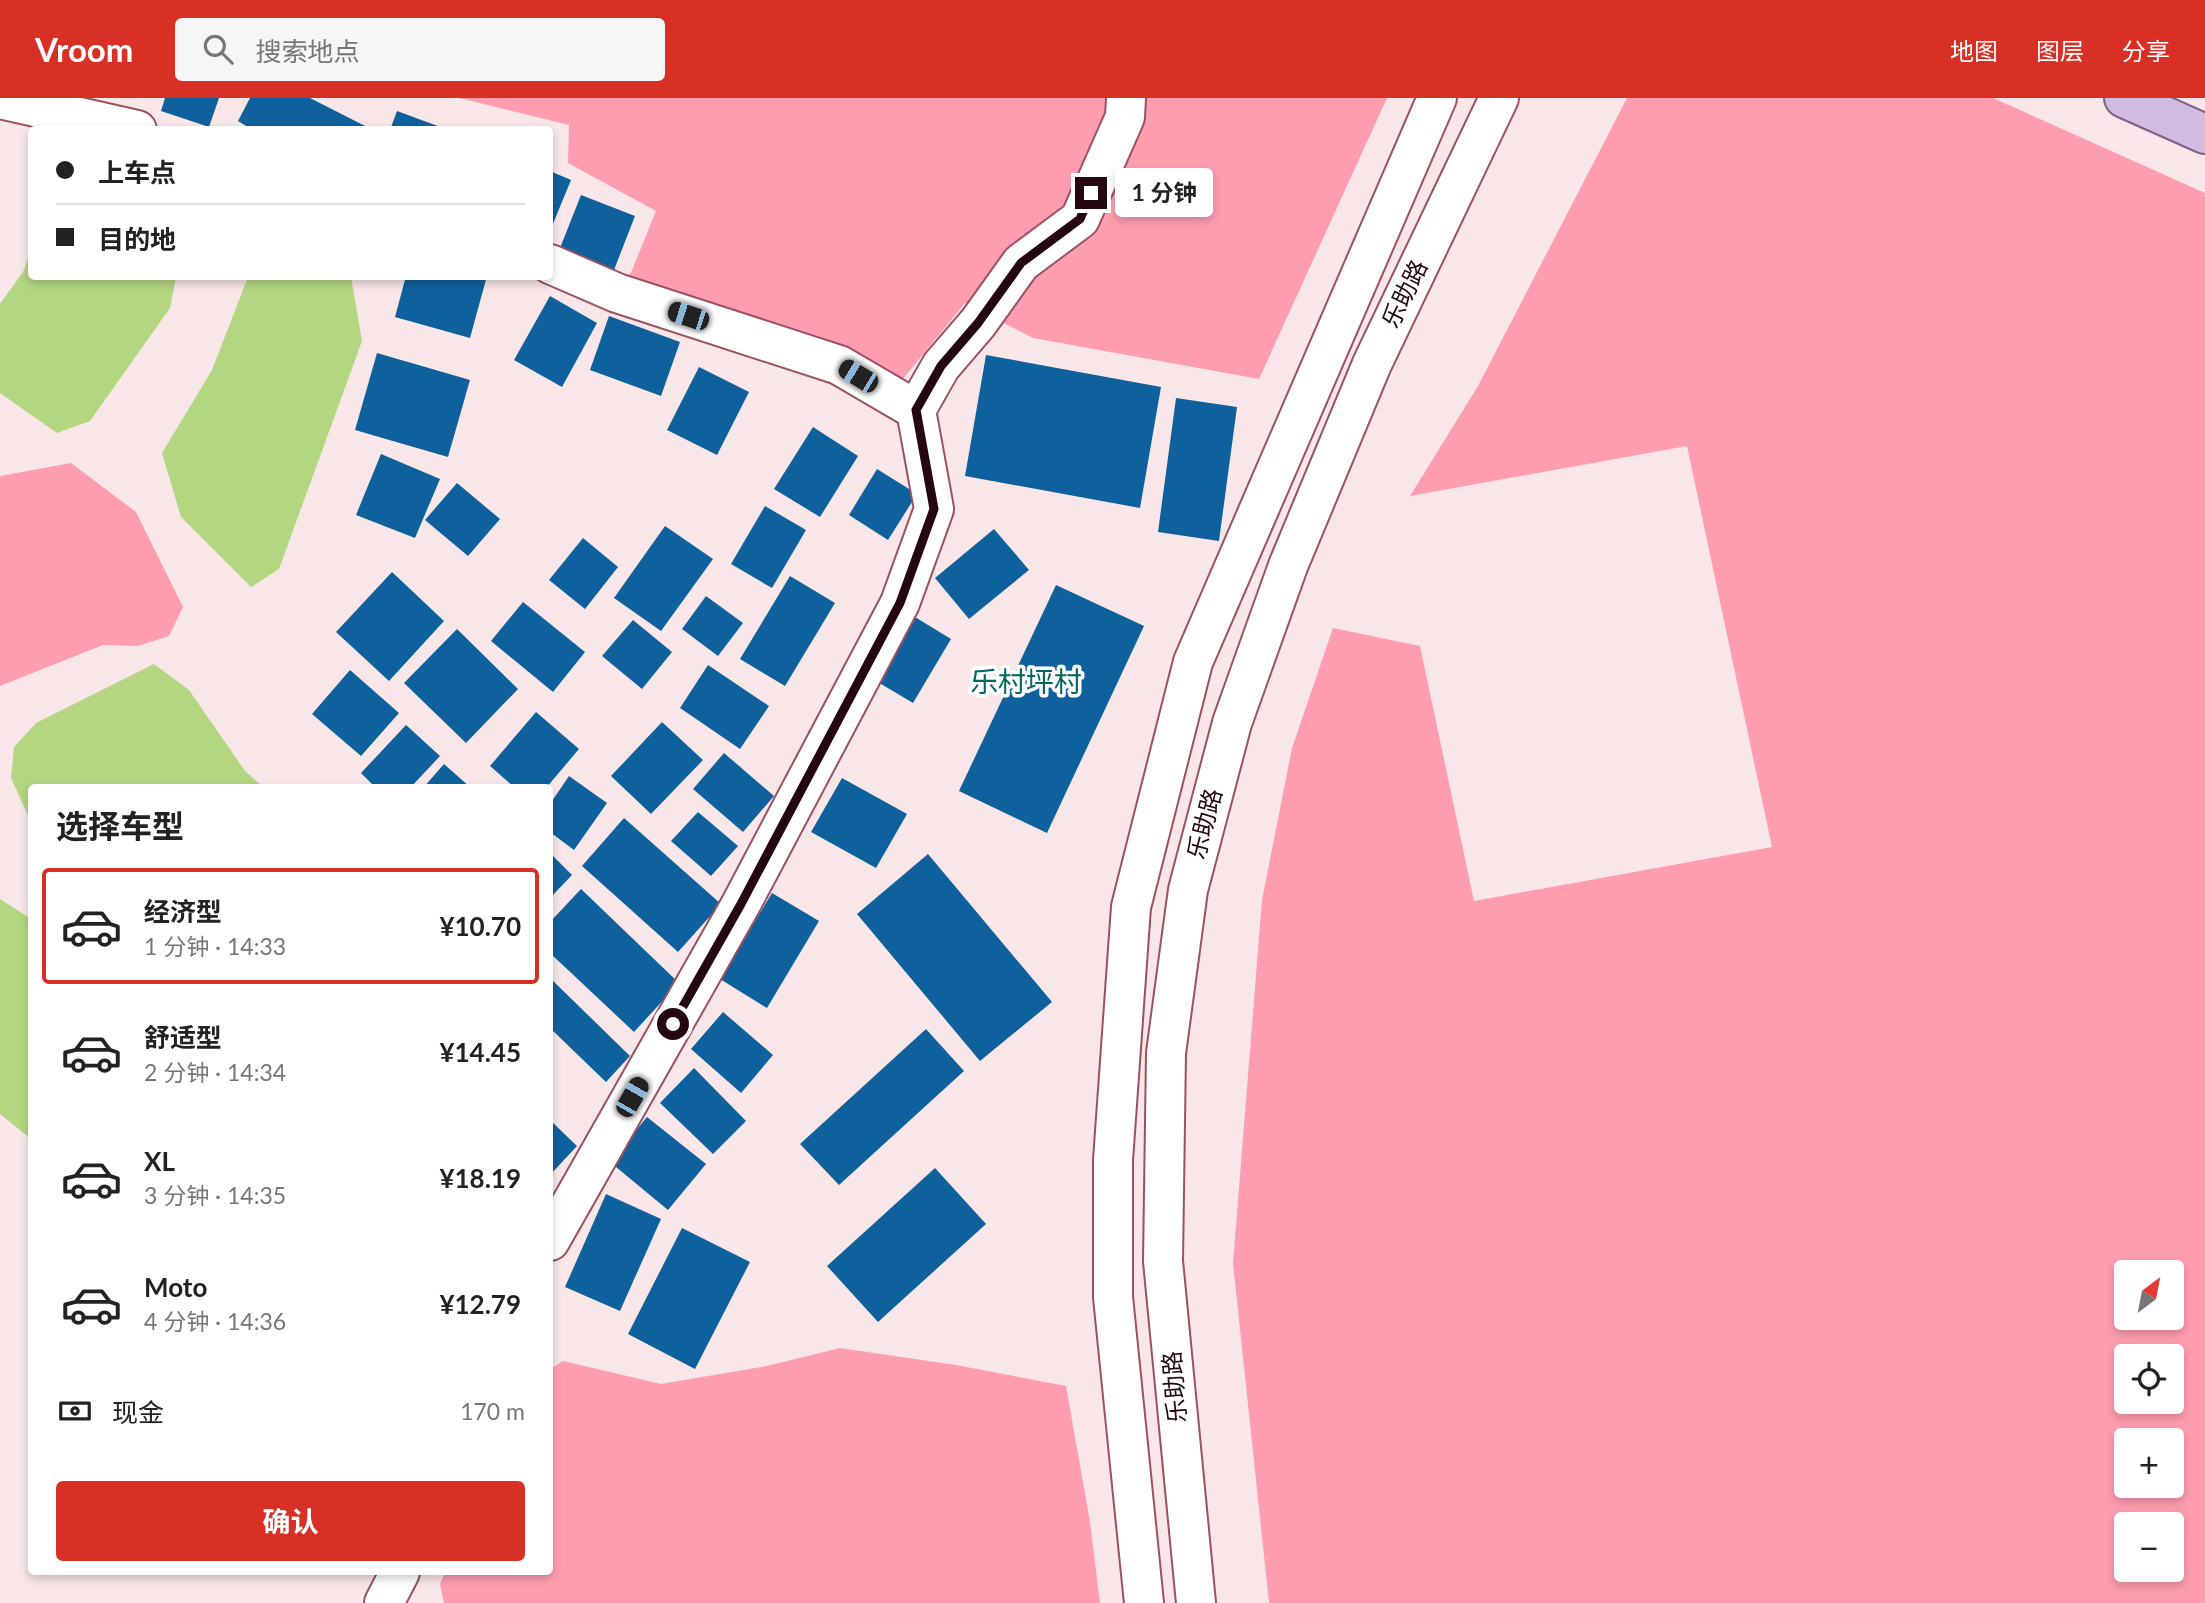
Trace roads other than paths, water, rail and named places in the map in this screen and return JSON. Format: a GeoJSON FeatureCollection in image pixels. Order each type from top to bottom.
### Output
{"type":"FeatureCollection","features":[{"type":"Feature","properties":{"kind":"main road"},"geometry":{"type":"LineString","coordinates":[[2124,98],[2205,134]]}},
{"type":"Feature","properties":{"kind":"street"},"geometry":{"type":"LineString","coordinates":[[553,1236],[741,904],[900,603],[934,509],[916,410],[941,366],[978,323],[1021,263],[1080,219],[1125,117],[1126,98]]}},
{"type":"Feature","properties":{"kind":"street","name":"乐助路"},"geometry":{"type":"LineString","coordinates":[[1144,1603],[1113,1297],[1114,1160],[1131,907],[1193,662],[1437,98]]}},
{"type":"Feature","properties":{"kind":"street","name":"乐助路"},"geometry":{"type":"LineString","coordinates":[[1196,1603],[1163,1261],[1166,1053],[1188,890],[1232,723],[1288,566],[1372,363],[1499,98]]}},
{"type":"Feature","properties":{"kind":"street"},"geometry":{"type":"LineString","coordinates":[[0,99],[119,126]]}},
{"type":"Feature","properties":{"kind":"street"},"geometry":{"type":"LineString","coordinates":[[553,265],[617,293],[839,365],[916,410]]}},
{"type":"Feature","properties":{"kind":"street"},"geometry":{"type":"LineString","coordinates":[[384,1603],[400,1575]]}},
{"type":"Feature","properties":{"kind":"street"},"geometry":{"type":"LineString","coordinates":[[403,1575],[413,1603]]}},
{"type":"Feature","properties":{"kind":"district","name":"乐村坪村"},"geometry":{"type":"Point","coordinates":[1026,682]}}]}
